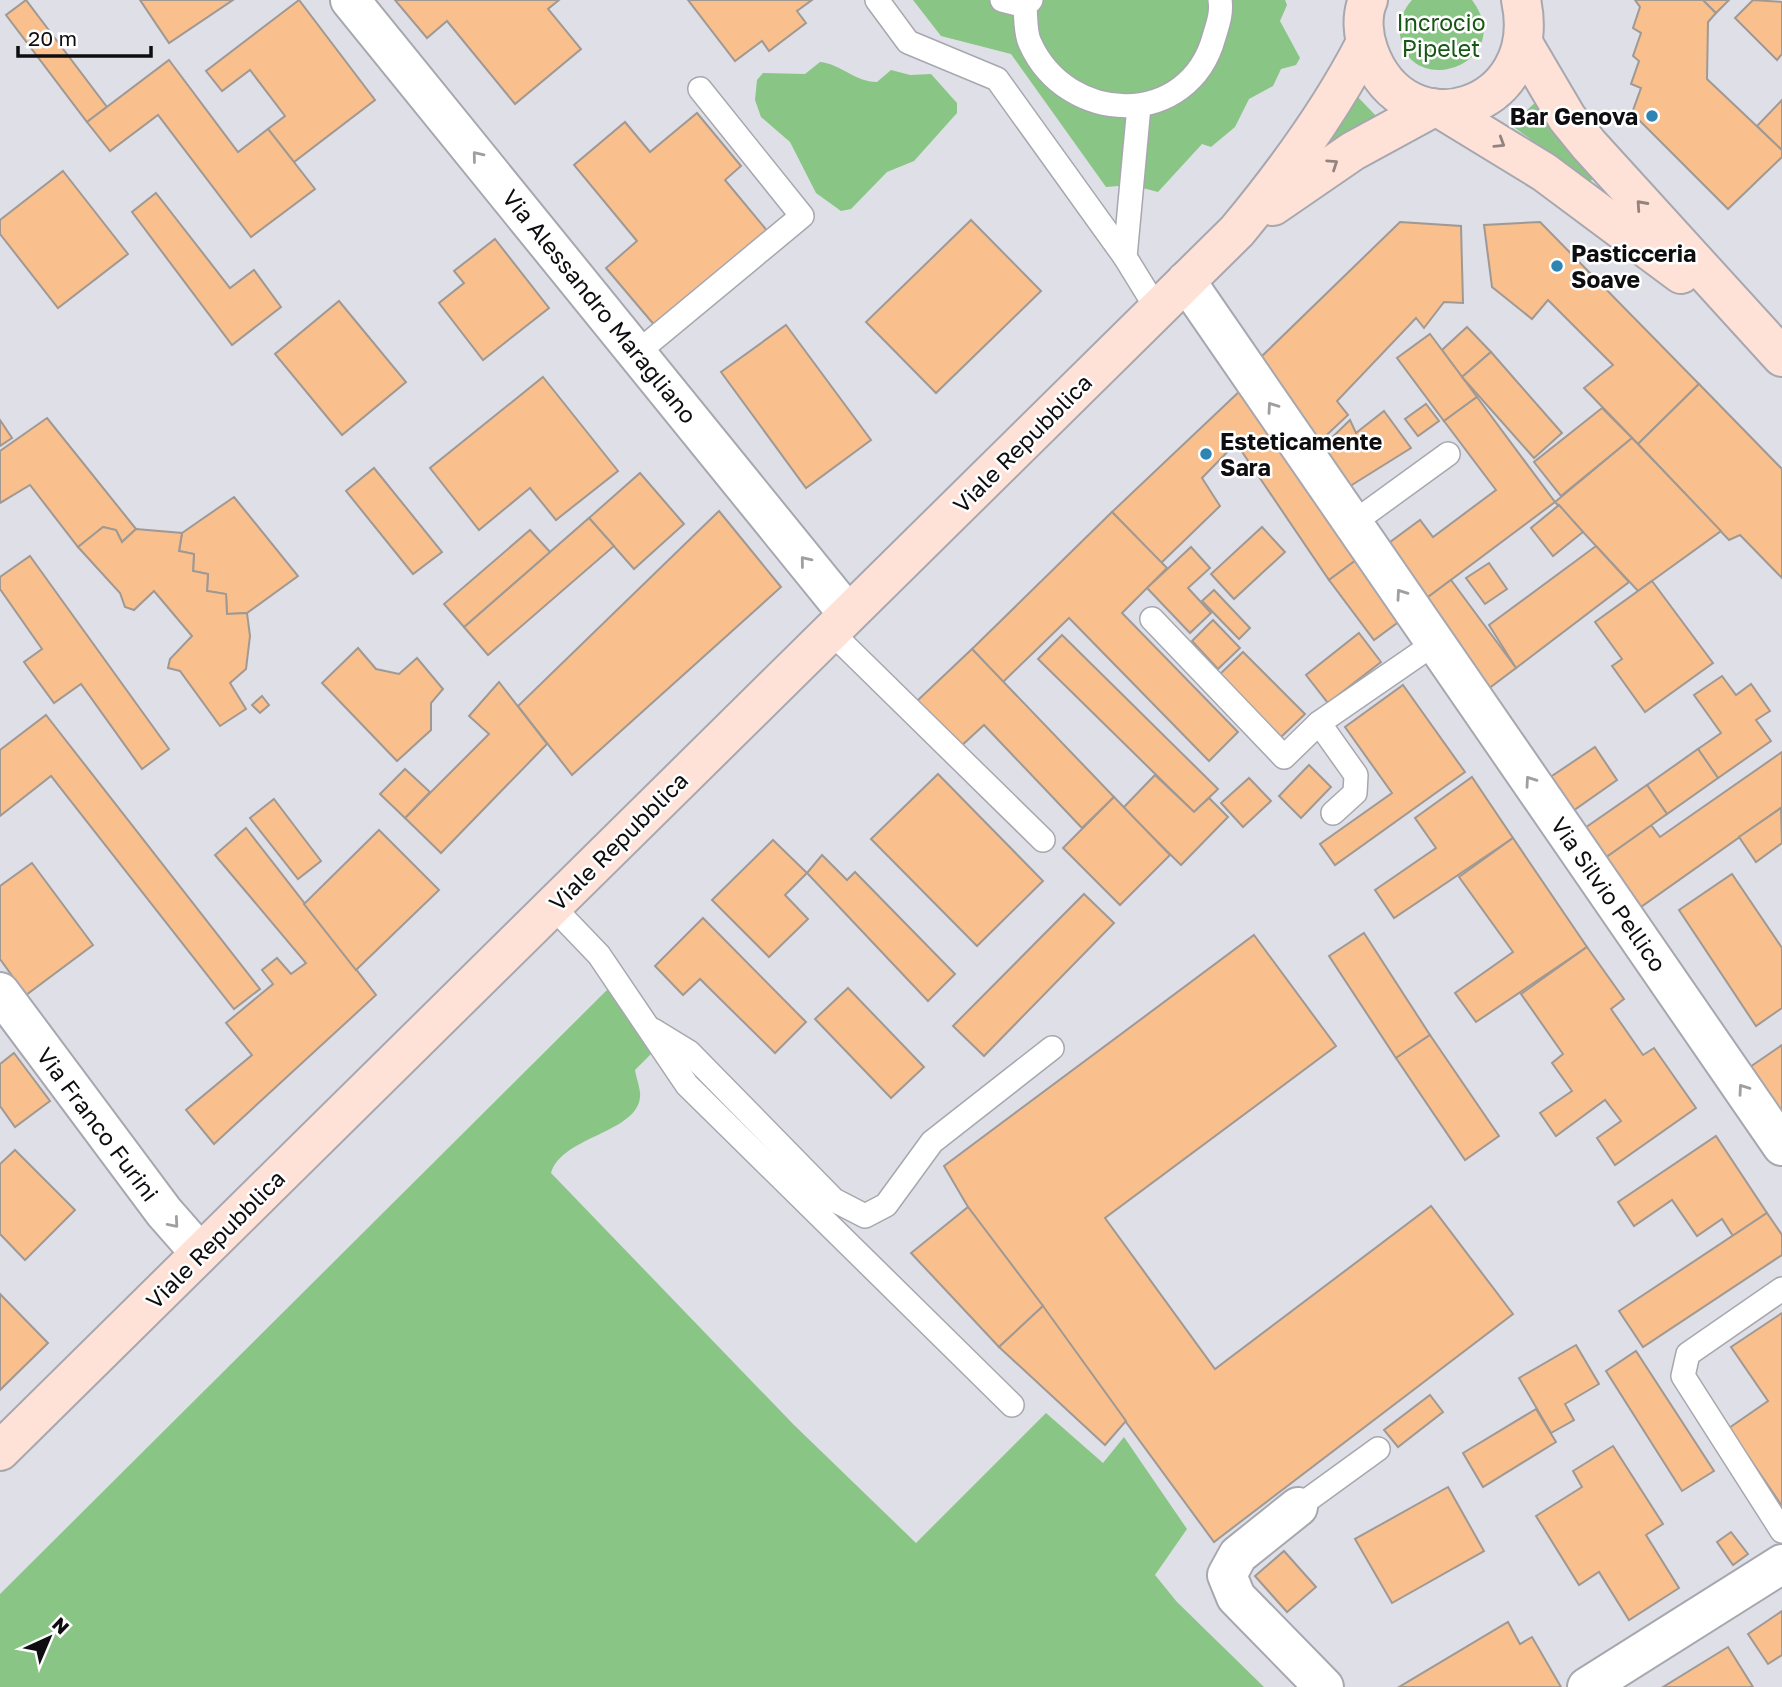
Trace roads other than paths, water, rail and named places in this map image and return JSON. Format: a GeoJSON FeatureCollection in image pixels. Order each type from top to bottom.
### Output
{"type":"FeatureCollection","features":[{"type":"Feature","properties":{"kind":"main road","name":"Viale Repubblica"},"geometry":{"type":"LineString","coordinates":[[1237,231],[1344,156],[1437,109],[1469,105],[1494,92],[1513,71],[1527,17]]}},
{"type":"Feature","properties":{"kind":"main road"},"geometry":{"type":"LineString","coordinates":[[1527,17],[1567,118],[1776,352]]}},
{"type":"Feature","properties":{"kind":"main road","name":"Viale Repubblica"},"geometry":{"type":"LineString","coordinates":[[0,1451],[1237,231],[1287,170],[1315,130],[1362,18]]}},
{"type":"Feature","properties":{"kind":"main road"},"geometry":{"type":"LineString","coordinates":[[1362,18],[1376,71],[1391,89],[1410,101],[1437,109],[1544,172],[1703,291],[1776,352]]}},
{"type":"Feature","properties":{"kind":"street","name":"Via Alessandro Maragliano"},"geometry":{"type":"LineString","coordinates":[[350,0],[638,352],[839,623]]}},
{"type":"Feature","properties":{"kind":"street","name":"Via Silvio Pellico"},"geometry":{"type":"LineString","coordinates":[[1186,281],[1782,1146]]}},
{"type":"Feature","properties":{"kind":"street","name":"Via Franco Furini"},"geometry":{"type":"LineString","coordinates":[[0,992],[164,1212],[200,1253]]}},
{"type":"Feature","properties":{"kind":"street"},"geometry":{"type":"LineString","coordinates":[[1298,1507],[1238,1555],[1227,1575],[1236,1597],[1324,1687]]}},
{"type":"Feature","properties":{"kind":"street"},"geometry":{"type":"LineString","coordinates":[[1605,1682],[1782,1564]]}},
{"type":"Feature","properties":{"kind":"lane"},"geometry":{"type":"LineString","coordinates":[[877,0],[908,42],[997,79],[1125,257],[1157,309]]}},
{"type":"Feature","properties":{"kind":"lane"},"geometry":{"type":"LineString","coordinates":[[1002,0],[1028,3],[1028,41],[1046,71],[1072,93],[1104,106],[1139,106],[1157,101],[1187,83],[1209,57],[1221,10],[1220,0]]}},
{"type":"Feature","properties":{"kind":"lane"},"geometry":{"type":"LineString","coordinates":[[638,352],[802,216],[700,89]]}},
{"type":"Feature","properties":{"kind":"lane"},"geometry":{"type":"LineString","coordinates":[[1125,257],[1139,106]]}},
{"type":"Feature","properties":{"kind":"lane"},"geometry":{"type":"LineString","coordinates":[[1353,523],[1448,454]]}},
{"type":"Feature","properties":{"kind":"lane"},"geometry":{"type":"LineString","coordinates":[[1152,619],[1279,762],[1319,723],[1435,643]]}},
{"type":"Feature","properties":{"kind":"lane"},"geometry":{"type":"LineString","coordinates":[[839,623],[1042,840]]}},
{"type":"Feature","properties":{"kind":"lane"},"geometry":{"type":"LineString","coordinates":[[1319,723],[1356,775],[1354,793],[1333,813]]}},
{"type":"Feature","properties":{"kind":"lane"},"geometry":{"type":"LineString","coordinates":[[552,906],[599,955],[687,1085],[1012,1405]]}},
{"type":"Feature","properties":{"kind":"lane"},"geometry":{"type":"LineString","coordinates":[[647,1026],[690,1052],[834,1200],[865,1216],[886,1205],[932,1142],[1052,1048]]}},
{"type":"Feature","properties":{"kind":"lane"},"geometry":{"type":"LineString","coordinates":[[1782,1289],[1688,1354],[1684,1376],[1782,1531]]}},
{"type":"Feature","properties":{"kind":"lane"},"geometry":{"type":"LineString","coordinates":[[1298,1507],[1378,1449]]}},
{"type":"Feature","properties":{"kind":"place","name":"Bar Genova"},"geometry":{"type":"Point","coordinates":[1652,116]}},
{"type":"Feature","properties":{"kind":"place","name":"Pasticceria Soave"},"geometry":{"type":"Point","coordinates":[1557,266]}},
{"type":"Feature","properties":{"kind":"place","name":"Esteticamente Sara"},"geometry":{"type":"Point","coordinates":[1206,454]}},
{"type":"Feature","properties":{"kind":"park label","name":"Incrocio Pipelet"},"geometry":{"type":"Point","coordinates":[1441,35]}}]}
